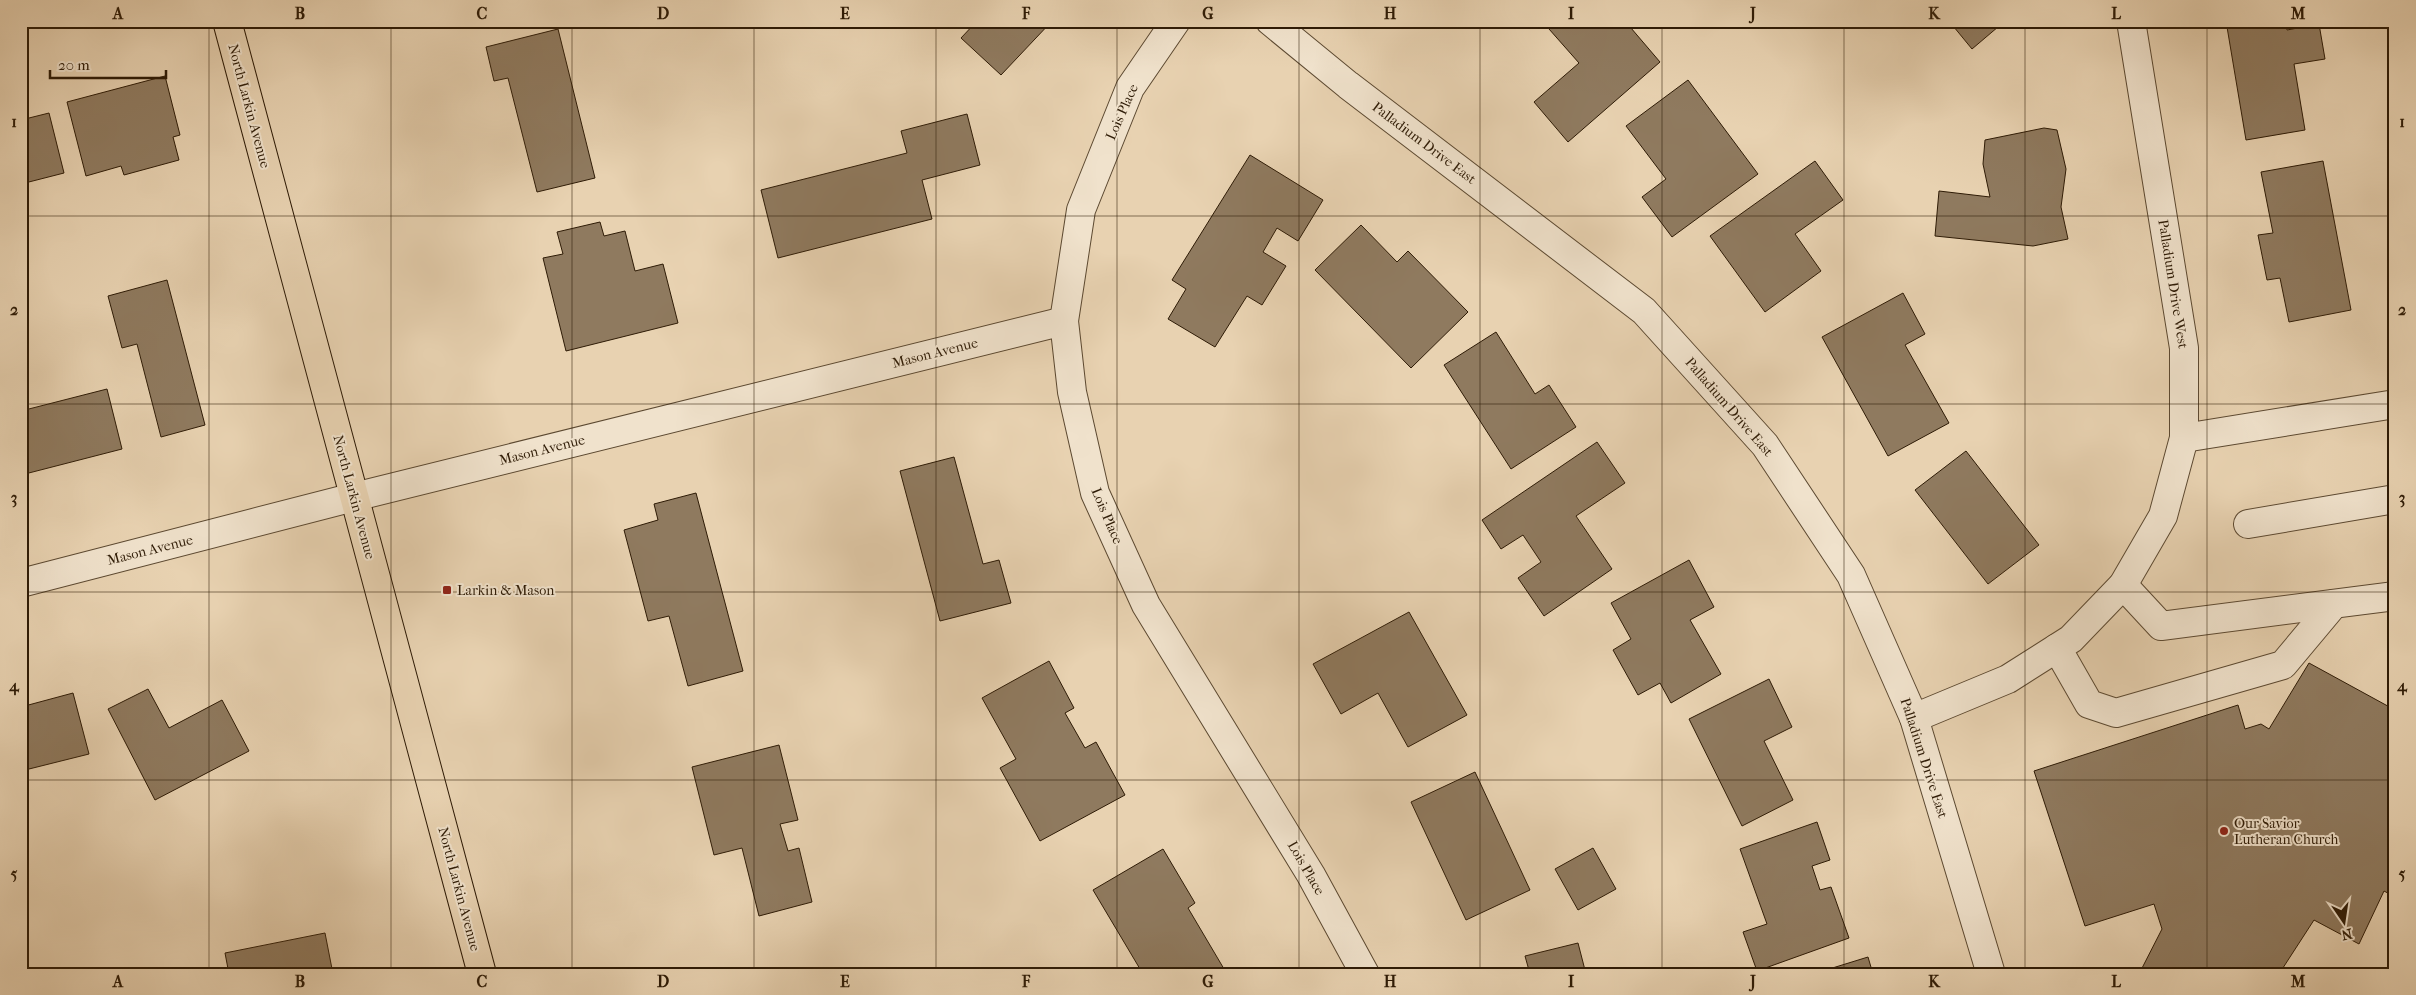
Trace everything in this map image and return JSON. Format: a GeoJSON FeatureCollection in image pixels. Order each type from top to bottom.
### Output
{"type":"FeatureCollection","features":[{"type":"Feature","properties":{"kind":"main road","name":"North Larkin Avenue"},"geometry":{"type":"LineString","coordinates":[[227,21],[482,974]]}},
{"type":"Feature","properties":{"kind":"street","name":"Lois Place"},"geometry":{"type":"LineString","coordinates":[[1176,21],[1130,88],[1081,210],[1064,321],[1072,392],[1095,493],[1146,605],[1312,874],[1365,974]]}},
{"type":"Feature","properties":{"kind":"street","name":"Palladium Drive East"},"geometry":{"type":"LineString","coordinates":[[1270,21],[1348,85],[1644,311],[1765,445],[1851,575],[1914,718],[1991,974]]}},
{"type":"Feature","properties":{"kind":"street","name":"Palladium Drive West"},"geometry":{"type":"LineString","coordinates":[[1914,718],[2008,679],[2071,639],[2123,585],[2163,516],[2184,438],[2184,348],[2131,21]]}},
{"type":"Feature","properties":{"kind":"street","name":"Mason Avenue"},"geometry":{"type":"LineString","coordinates":[[21,583],[354,497],[1064,321]]}},
{"type":"Feature","properties":{"kind":"street"},"geometry":{"type":"LineString","coordinates":[[2184,438],[2395,404]]}},
{"type":"Feature","properties":{"kind":"street"},"geometry":{"type":"LineString","coordinates":[[2248,524],[2395,499]]}},
{"type":"Feature","properties":{"kind":"street"},"geometry":{"type":"LineString","coordinates":[[2123,585],[2161,626],[2395,596]]}},
{"type":"Feature","properties":{"kind":"street"},"geometry":{"type":"LineString","coordinates":[[2057,648],[2089,704],[2116,713],[2283,665],[2334,604]]}},
{"type":"Feature","properties":{"kind":"building"},"geometry":{"type":"Polygon","coordinates":[[[977,21],[1052,21],[1001,75],[961,38],[977,21]]]}},
{"type":"Feature","properties":{"kind":"building"},"geometry":{"type":"Polygon","coordinates":[[[1557,21],[1625,21],[1660,62],[1568,142],[1534,102],[1579,63],[1549,29],[1557,21]]]}},
{"type":"Feature","properties":{"kind":"building"},"geometry":{"type":"Polygon","coordinates":[[[1949,21],[2005,21],[1972,49],[1949,21]]]}},
{"type":"Feature","properties":{"kind":"building"},"geometry":{"type":"Polygon","coordinates":[[[2226,21],[2286,21],[2287,30],[2319,24],[2325,59],[2294,64],[2305,130],[2246,140],[2226,21]]]}},
{"type":"Feature","properties":{"kind":"building"},"geometry":{"type":"Polygon","coordinates":[[[558,29],[595,178],[537,192],[508,78],[494,81],[486,47],[558,29]]]}},
{"type":"Feature","properties":{"kind":"building"},"geometry":{"type":"Polygon","coordinates":[[[165,76],[180,135],[173,137],[179,160],[124,175],[121,166],[86,176],[67,102],[165,76]]]}},
{"type":"Feature","properties":{"kind":"building"},"geometry":{"type":"Polygon","coordinates":[[[1688,80],[1758,174],[1672,237],[1642,197],[1666,179],[1626,126],[1688,80]]]}},
{"type":"Feature","properties":{"kind":"building"},"geometry":{"type":"Polygon","coordinates":[[[49,113],[64,173],[21,184],[21,120],[49,113]]]}},
{"type":"Feature","properties":{"kind":"building"},"geometry":{"type":"Polygon","coordinates":[[[967,114],[980,165],[922,180],[932,219],[778,258],[761,190],[907,153],[901,131],[967,114]]]}},
{"type":"Feature","properties":{"kind":"building"},"geometry":{"type":"Polygon","coordinates":[[[2044,128],[2057,130],[2066,169],[2061,207],[2068,239],[2033,246],[1935,236],[1939,191],[1990,197],[1983,164],[1985,140],[2044,128]]]}},
{"type":"Feature","properties":{"kind":"building"},"geometry":{"type":"Polygon","coordinates":[[[1250,155],[1323,200],[1298,241],[1277,228],[1263,252],[1286,266],[1262,305],[1247,296],[1215,347],[1168,319],[1186,289],[1172,280],[1250,155]]]}},
{"type":"Feature","properties":{"kind":"building"},"geometry":{"type":"Polygon","coordinates":[[[1815,161],[1843,200],[1795,234],[1821,271],[1765,312],[1710,236],[1815,161]]]}},
{"type":"Feature","properties":{"kind":"building"},"geometry":{"type":"Polygon","coordinates":[[[2323,161],[2351,310],[2289,322],[2280,278],[2267,280],[2258,235],[2273,233],[2261,172],[2323,161]]]}},
{"type":"Feature","properties":{"kind":"building"},"geometry":{"type":"Polygon","coordinates":[[[600,222],[604,236],[625,231],[635,271],[663,264],[678,323],[566,351],[543,258],[563,254],[557,232],[600,222]]]}},
{"type":"Feature","properties":{"kind":"building"},"geometry":{"type":"Polygon","coordinates":[[[1361,225],[1397,262],[1408,251],[1468,312],[1411,368],[1315,270],[1361,225]]]}},
{"type":"Feature","properties":{"kind":"building"},"geometry":{"type":"Polygon","coordinates":[[[167,280],[205,425],[161,437],[137,344],[122,348],[108,296],[167,280]]]}},
{"type":"Feature","properties":{"kind":"building"},"geometry":{"type":"Polygon","coordinates":[[[1903,293],[1925,334],[1905,345],[1949,423],[1888,456],[1822,337],[1903,293]]]}},
{"type":"Feature","properties":{"kind":"building"},"geometry":{"type":"Polygon","coordinates":[[[1496,332],[1535,394],[1549,385],[1576,427],[1511,469],[1444,365],[1496,332]]]}},
{"type":"Feature","properties":{"kind":"building"},"geometry":{"type":"Polygon","coordinates":[[[107,389],[122,449],[21,475],[21,411],[107,389]]]}},
{"type":"Feature","properties":{"kind":"building"},"geometry":{"type":"Polygon","coordinates":[[[1597,442],[1625,483],[1576,516],[1612,569],[1544,616],[1518,578],[1541,562],[1523,535],[1501,549],[1482,520],[1597,442]]]}},
{"type":"Feature","properties":{"kind":"building"},"geometry":{"type":"Polygon","coordinates":[[[1966,451],[2039,545],[1988,584],[1915,490],[1966,451]]]}},
{"type":"Feature","properties":{"kind":"building"},"geometry":{"type":"Polygon","coordinates":[[[954,457],[983,564],[999,560],[1011,603],[940,621],[900,471],[954,457]]]}},
{"type":"Feature","properties":{"kind":"building"},"geometry":{"type":"Polygon","coordinates":[[[696,493],[743,671],[688,686],[669,616],[648,621],[624,530],[658,520],[654,504],[696,493]]]}},
{"type":"Feature","properties":{"kind":"building"},"geometry":{"type":"Polygon","coordinates":[[[1689,560],[1714,607],[1690,620],[1721,674],[1671,703],[1660,683],[1638,695],[1613,650],[1631,639],[1611,603],[1689,560]]]}},
{"type":"Feature","properties":{"kind":"building"},"geometry":{"type":"Polygon","coordinates":[[[1409,612],[1467,715],[1408,747],[1378,693],[1341,714],[1313,664],[1409,612]]]}},
{"type":"Feature","properties":{"kind":"building"},"geometry":{"type":"Polygon","coordinates":[[[1049,661],[1074,708],[1065,713],[1085,748],[1096,742],[1125,795],[1040,841],[1000,768],[1016,759],[982,698],[1049,661]]]}},
{"type":"Feature","properties":{"kind":"building","name":"Our Savior Lutheran Church"},"geometry":{"type":"Polygon","coordinates":[[[2309,663],[2395,710],[2395,897],[2384,891],[2359,944],[2314,920],[2279,974],[2139,974],[2162,929],[2154,904],[2085,926],[2034,771],[2238,705],[2245,729],[2261,724],[2269,729],[2309,663]]]}},
{"type":"Feature","properties":{"kind":"building"},"geometry":{"type":"Polygon","coordinates":[[[1769,679],[1792,727],[1764,741],[1793,800],[1742,826],[1689,719],[1769,679]]]}},
{"type":"Feature","properties":{"kind":"building"},"geometry":{"type":"Polygon","coordinates":[[[148,689],[169,728],[222,700],[249,751],[155,800],[108,709],[148,689]]]}},
{"type":"Feature","properties":{"kind":"building"},"geometry":{"type":"Polygon","coordinates":[[[73,693],[89,754],[21,771],[21,707],[73,693]]]}},
{"type":"Feature","properties":{"kind":"building"},"geometry":{"type":"Polygon","coordinates":[[[779,745],[798,820],[780,824],[788,851],[799,848],[812,902],[759,916],[742,848],[714,855],[692,767],[779,745]]]}},
{"type":"Feature","properties":{"kind":"building"},"geometry":{"type":"Polygon","coordinates":[[[1475,772],[1530,890],[1466,920],[1411,802],[1475,772]]]}},
{"type":"Feature","properties":{"kind":"building"},"geometry":{"type":"Polygon","coordinates":[[[1817,822],[1830,860],[1812,866],[1820,890],[1831,887],[1849,938],[1757,971],[1743,932],[1767,924],[1740,849],[1817,822]]]}},
{"type":"Feature","properties":{"kind":"building"},"geometry":{"type":"Polygon","coordinates":[[[1593,848],[1616,889],[1578,910],[1555,869],[1593,848]]]}},
{"type":"Feature","properties":{"kind":"building"},"geometry":{"type":"Polygon","coordinates":[[[1163,849],[1195,903],[1188,908],[1227,974],[1143,974],[1093,890],[1163,849]]]}},
{"type":"Feature","properties":{"kind":"building"},"geometry":{"type":"Polygon","coordinates":[[[325,933],[333,974],[229,974],[225,953],[325,933]]]}},
{"type":"Feature","properties":{"kind":"building"},"geometry":{"type":"Polygon","coordinates":[[[1578,943],[1586,974],[1530,974],[1525,956],[1578,943]]]}},
{"type":"Feature","properties":{"kind":"building"},"geometry":{"type":"Polygon","coordinates":[[[1868,957],[1873,974],[1813,974],[1868,957]]]}},
{"type":"Feature","properties":{"kind":"place","name":"Larkin & Mason"},"geometry":{"type":"Point","coordinates":[447,590]}},
{"type":"Feature","properties":{"kind":"place","name":"Our Savior Lutheran Church"},"geometry":{"type":"Point","coordinates":[2224,831]}}]}
